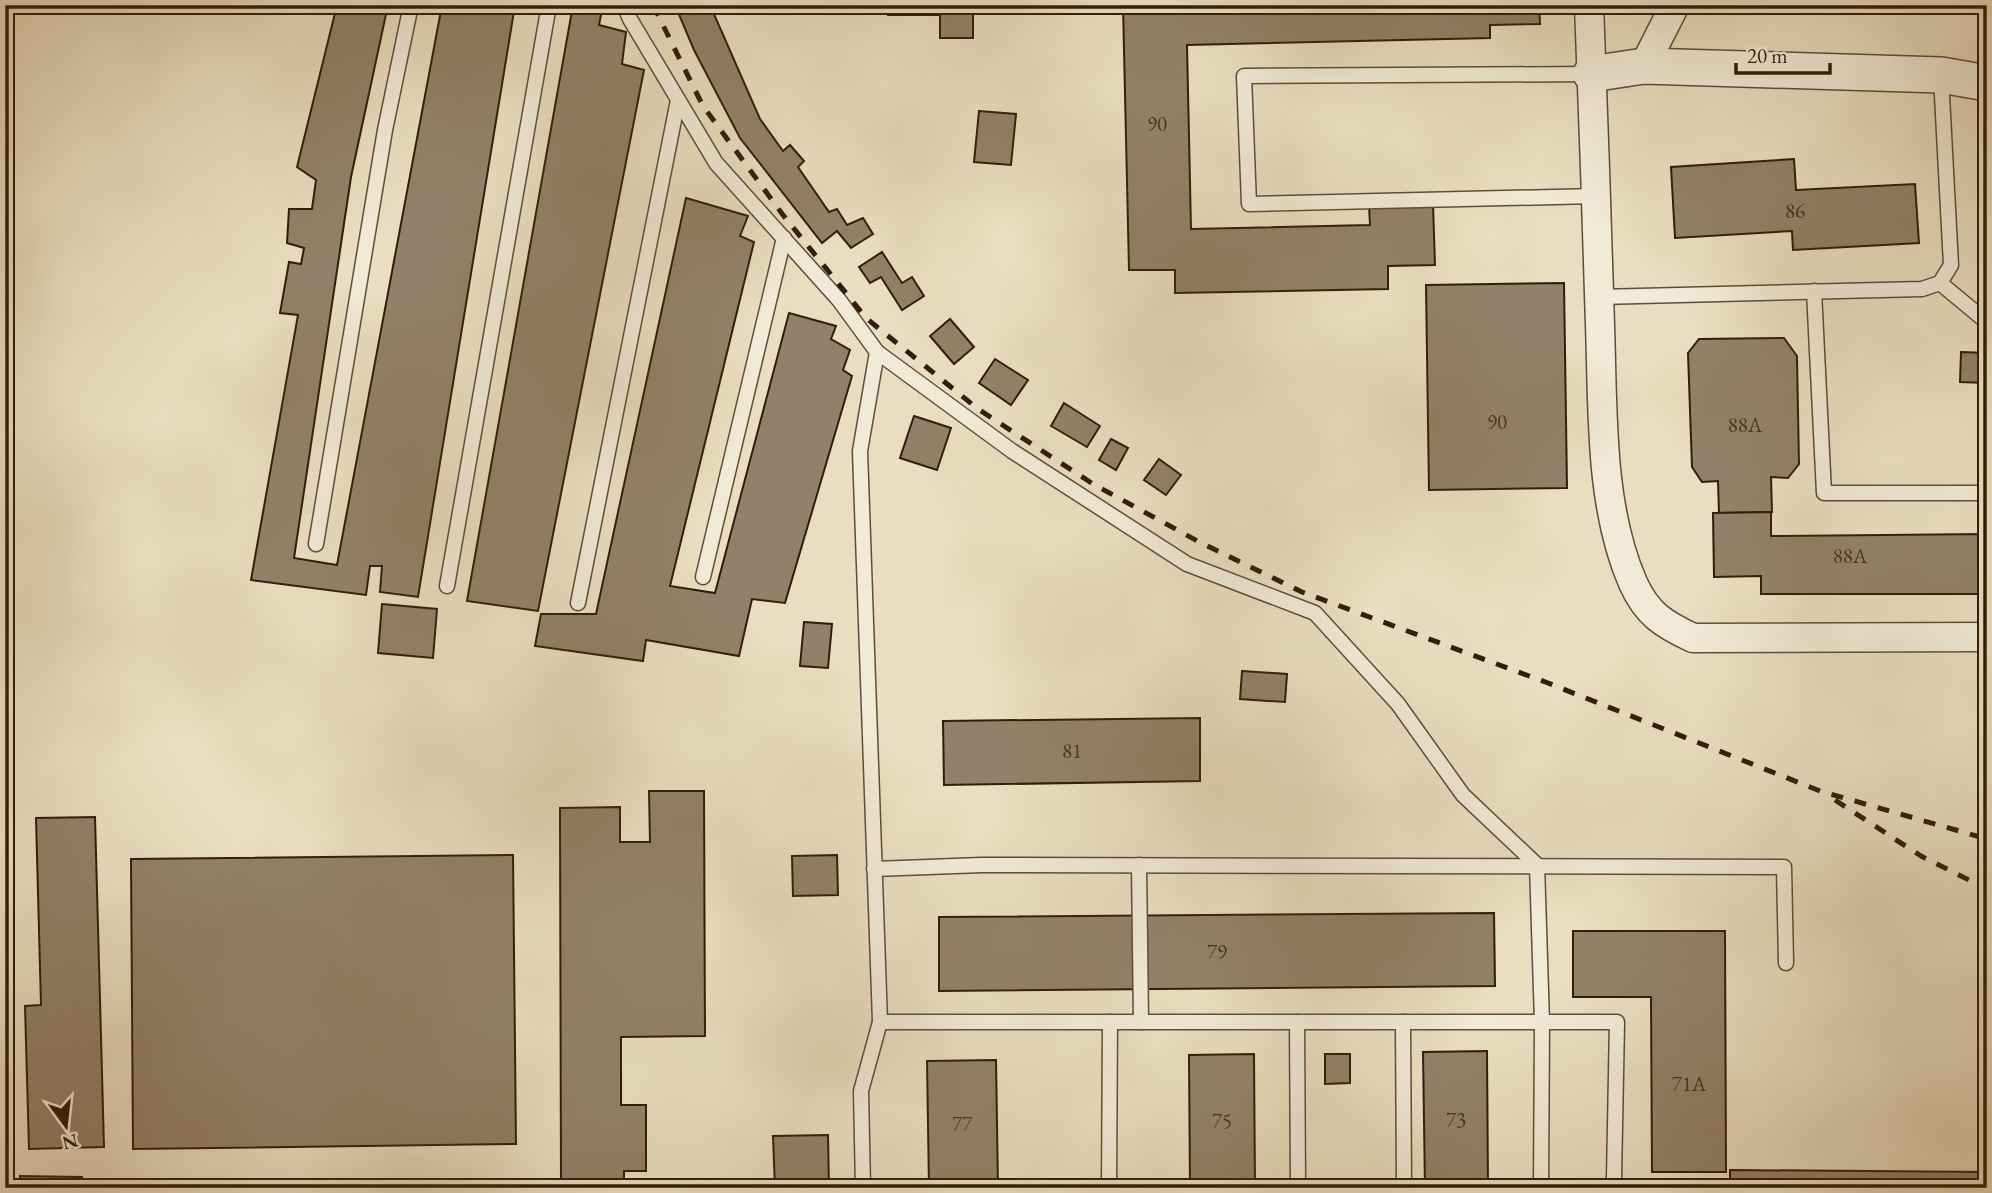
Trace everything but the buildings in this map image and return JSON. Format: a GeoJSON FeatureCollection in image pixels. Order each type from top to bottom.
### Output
{"type":"FeatureCollection","features":[{"type":"Feature","properties":{"kind":"street"},"geometry":{"type":"LineString","coordinates":[[1589,5],[1604,441],[1614,525],[1633,583],[1650,612],[1665,626],[1693,638],[1987,636]]}},
{"type":"Feature","properties":{"kind":"street"},"geometry":{"type":"LineString","coordinates":[[1644,66],[1675,5]]}},
{"type":"Feature","properties":{"kind":"street"},"geometry":{"type":"LineString","coordinates":[[1591,74],[1644,66],[1941,75],[1987,83]]}},
{"type":"Feature","properties":{"kind":"lane"},"geometry":{"type":"LineString","coordinates":[[316,544],[384,130],[411,5]]}},
{"type":"Feature","properties":{"kind":"lane"},"geometry":{"type":"LineString","coordinates":[[447,586],[549,5]]}},
{"type":"Feature","properties":{"kind":"lane"},"geometry":{"type":"LineString","coordinates":[[624,5],[716,163],[839,300],[877,352],[1012,451],[1187,564],[1315,613],[1398,704],[1463,795],[1537,865],[1542,1022],[1541,1188]]}},
{"type":"Feature","properties":{"kind":"lane"},"geometry":{"type":"LineString","coordinates":[[1591,74],[1244,76],[1249,204],[1596,195]]}},
{"type":"Feature","properties":{"kind":"lane"},"geometry":{"type":"LineString","coordinates":[[1599,297],[1922,289],[1940,283],[1951,265],[1941,75]]}},
{"type":"Feature","properties":{"kind":"lane"},"geometry":{"type":"LineString","coordinates":[[578,603],[678,100]]}},
{"type":"Feature","properties":{"kind":"lane"},"geometry":{"type":"LineString","coordinates":[[703,577],[784,238]]}},
{"type":"Feature","properties":{"kind":"lane"},"geometry":{"type":"LineString","coordinates":[[1940,283],[1987,322]]}},
{"type":"Feature","properties":{"kind":"lane"},"geometry":{"type":"LineString","coordinates":[[1814,292],[1824,493],[1987,493]]}},
{"type":"Feature","properties":{"kind":"lane"},"geometry":{"type":"LineString","coordinates":[[863,1188],[861,1091],[880,1022],[860,451],[877,352]]}},
{"type":"Feature","properties":{"kind":"lane"},"geometry":{"type":"LineString","coordinates":[[874,869],[982,865],[1784,867],[1786,963]]}},
{"type":"Feature","properties":{"kind":"lane"},"geometry":{"type":"LineString","coordinates":[[1139,865],[1141,1022]]}},
{"type":"Feature","properties":{"kind":"lane"},"geometry":{"type":"LineString","coordinates":[[880,1022],[1617,1022],[1614,1178]]}},
{"type":"Feature","properties":{"kind":"lane"},"geometry":{"type":"LineString","coordinates":[[1297,1022],[1298,1188]]}},
{"type":"Feature","properties":{"kind":"lane"},"geometry":{"type":"LineString","coordinates":[[1110,1023],[1110,1188]]}},
{"type":"Feature","properties":{"kind":"lane"},"geometry":{"type":"LineString","coordinates":[[1403,1023],[1404,1188]]}},
{"type":"Feature","properties":{"kind":"railway"},"geometry":{"type":"LineString","coordinates":[[653,5],[703,106],[783,215],[866,318],[978,409],[1093,484],[1201,543],[1302,592],[1548,683],[1820,791],[1987,839]]}},
{"type":"Feature","properties":{"kind":"railway"},"geometry":{"type":"LineString","coordinates":[[1835,800],[1921,856],[1987,889]]}}]}
